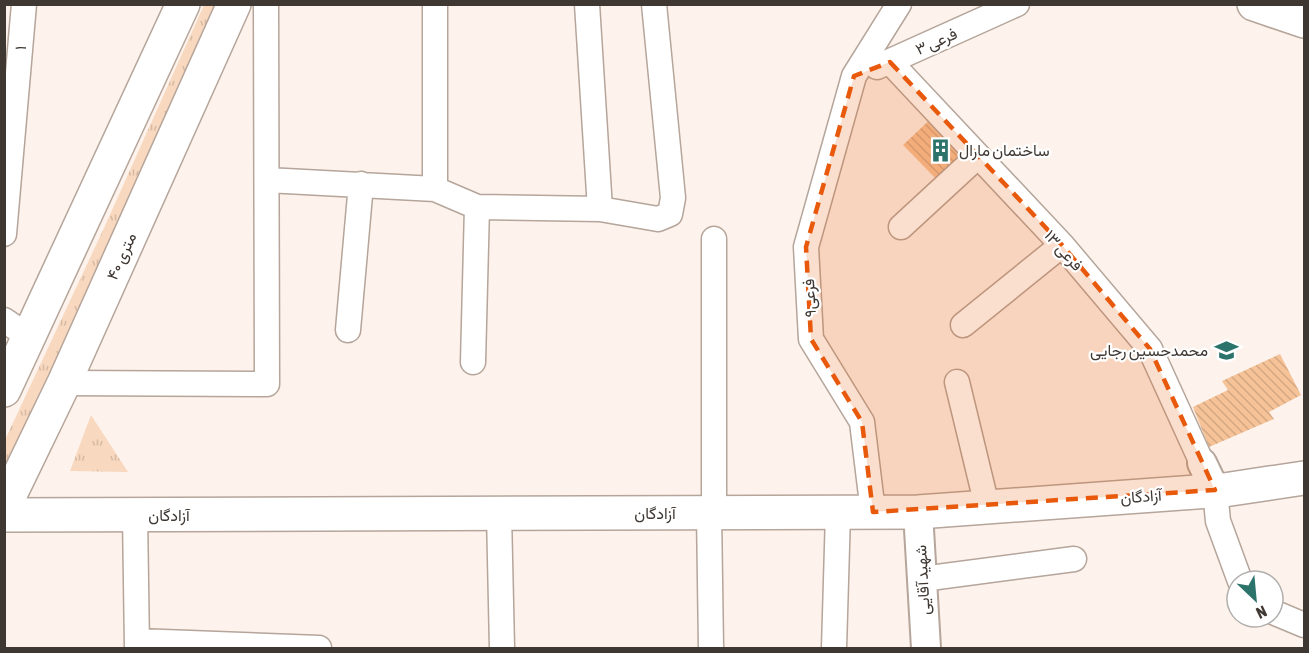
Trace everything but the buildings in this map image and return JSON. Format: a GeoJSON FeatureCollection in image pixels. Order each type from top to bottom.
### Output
{"type":"FeatureCollection","features":[{"type":"Feature","properties":{"kind":"main road"},"geometry":{"type":"LineString","coordinates":[[4,390],[17,328],[183,4]]}},
{"type":"Feature","properties":{"kind":"main road","name":"۴۰ متری"},"geometry":{"type":"LineString","coordinates":[[4,507],[64,382],[234,4]]}},
{"type":"Feature","properties":{"kind":"main road"},"geometry":{"type":"LineString","coordinates":[[1254,4],[1305,21]]}},
{"type":"Feature","properties":{"kind":"main road","name":"آزادگان"},"geometry":{"type":"LineString","coordinates":[[4,515],[918,512],[987,506],[1209,477],[1305,478]]}},
{"type":"Feature","properties":{"kind":"street","name":"۱"},"geometry":{"type":"LineString","coordinates":[[4,234],[9,122],[24,4]]}},
{"type":"Feature","properties":{"kind":"street"},"geometry":{"type":"LineString","coordinates":[[64,382],[267,384],[266,4]]}},
{"type":"Feature","properties":{"kind":"street"},"geometry":{"type":"LineString","coordinates":[[435,4],[435,189]]}},
{"type":"Feature","properties":{"kind":"street"},"geometry":{"type":"LineString","coordinates":[[587,4],[600,209]]}},
{"type":"Feature","properties":{"kind":"street"},"geometry":{"type":"LineString","coordinates":[[267,180],[435,189],[477,207],[600,209],[658,219],[670,214],[673,198],[654,4]]}},
{"type":"Feature","properties":{"kind":"street","name":"فرعی۹"},"geometry":{"type":"LineString","coordinates":[[873,512],[862,422],[811,339],[806,248],[854,76],[899,4]]}},
{"type":"Feature","properties":{"kind":"street","name":"فرعی ۳"},"geometry":{"type":"LineString","coordinates":[[854,76],[1017,4]]}},
{"type":"Feature","properties":{"kind":"street","name":"فرعی ۱۳"},"geometry":{"type":"LineString","coordinates":[[890,62],[1062,245],[1150,349],[1209,477],[1218,521],[1236,569]]}},
{"type":"Feature","properties":{"kind":"street"},"geometry":{"type":"LineString","coordinates":[[901,227],[978,156]]}},
{"type":"Feature","properties":{"kind":"street"},"geometry":{"type":"LineString","coordinates":[[348,330],[361,184]]}},
{"type":"Feature","properties":{"kind":"street"},"geometry":{"type":"LineString","coordinates":[[473,362],[477,207]]}},
{"type":"Feature","properties":{"kind":"street"},"geometry":{"type":"LineString","coordinates":[[711,648],[714,239]]}},
{"type":"Feature","properties":{"kind":"street"},"geometry":{"type":"LineString","coordinates":[[963,325],[1062,245]]}},
{"type":"Feature","properties":{"kind":"street"},"geometry":{"type":"LineString","coordinates":[[957,382],[987,506]]}},
{"type":"Feature","properties":{"kind":"street","name":"شهید آقایی"},"geometry":{"type":"LineString","coordinates":[[918,512],[926,648]]}},
{"type":"Feature","properties":{"kind":"street"},"geometry":{"type":"LineString","coordinates":[[834,648],[838,513]]}},
{"type":"Feature","properties":{"kind":"street"},"geometry":{"type":"LineString","coordinates":[[499,514],[502,648]]}},
{"type":"Feature","properties":{"kind":"street"},"geometry":{"type":"LineString","coordinates":[[135,515],[137,645],[319,648]]}},
{"type":"Feature","properties":{"kind":"street"},"geometry":{"type":"LineString","coordinates":[[922,579],[1074,559]]}},
{"type":"Feature","properties":{"kind":"street"},"geometry":{"type":"LineString","coordinates":[[1285,617],[1305,625]]}},
{"type":"Feature","properties":{"kind":"highlighted area"},"geometry":{"type":"Polygon","coordinates":[[[890,62],[1062,245],[1150,349],[1215,490],[873,512],[862,422],[811,339],[806,247],[854,76],[890,62]]]}},
{"type":"Feature","properties":{"kind":"green space"},"geometry":{"type":"Polygon","coordinates":[[[204,5],[223,5],[5,473],[5,440],[104,228],[204,5]]]}},
{"type":"Feature","properties":{"kind":"green space"},"geometry":{"type":"Polygon","coordinates":[[[91,415],[128,472],[70,471],[91,415]]]}},
{"type":"Feature","properties":{"kind":"place","name":"ساختمان مارال"},"geometry":{"type":"Point","coordinates":[941,150]}},
{"type":"Feature","properties":{"kind":"place","name":"محمدحسین رجایی"},"geometry":{"type":"Point","coordinates":[1226,350]}}]}
